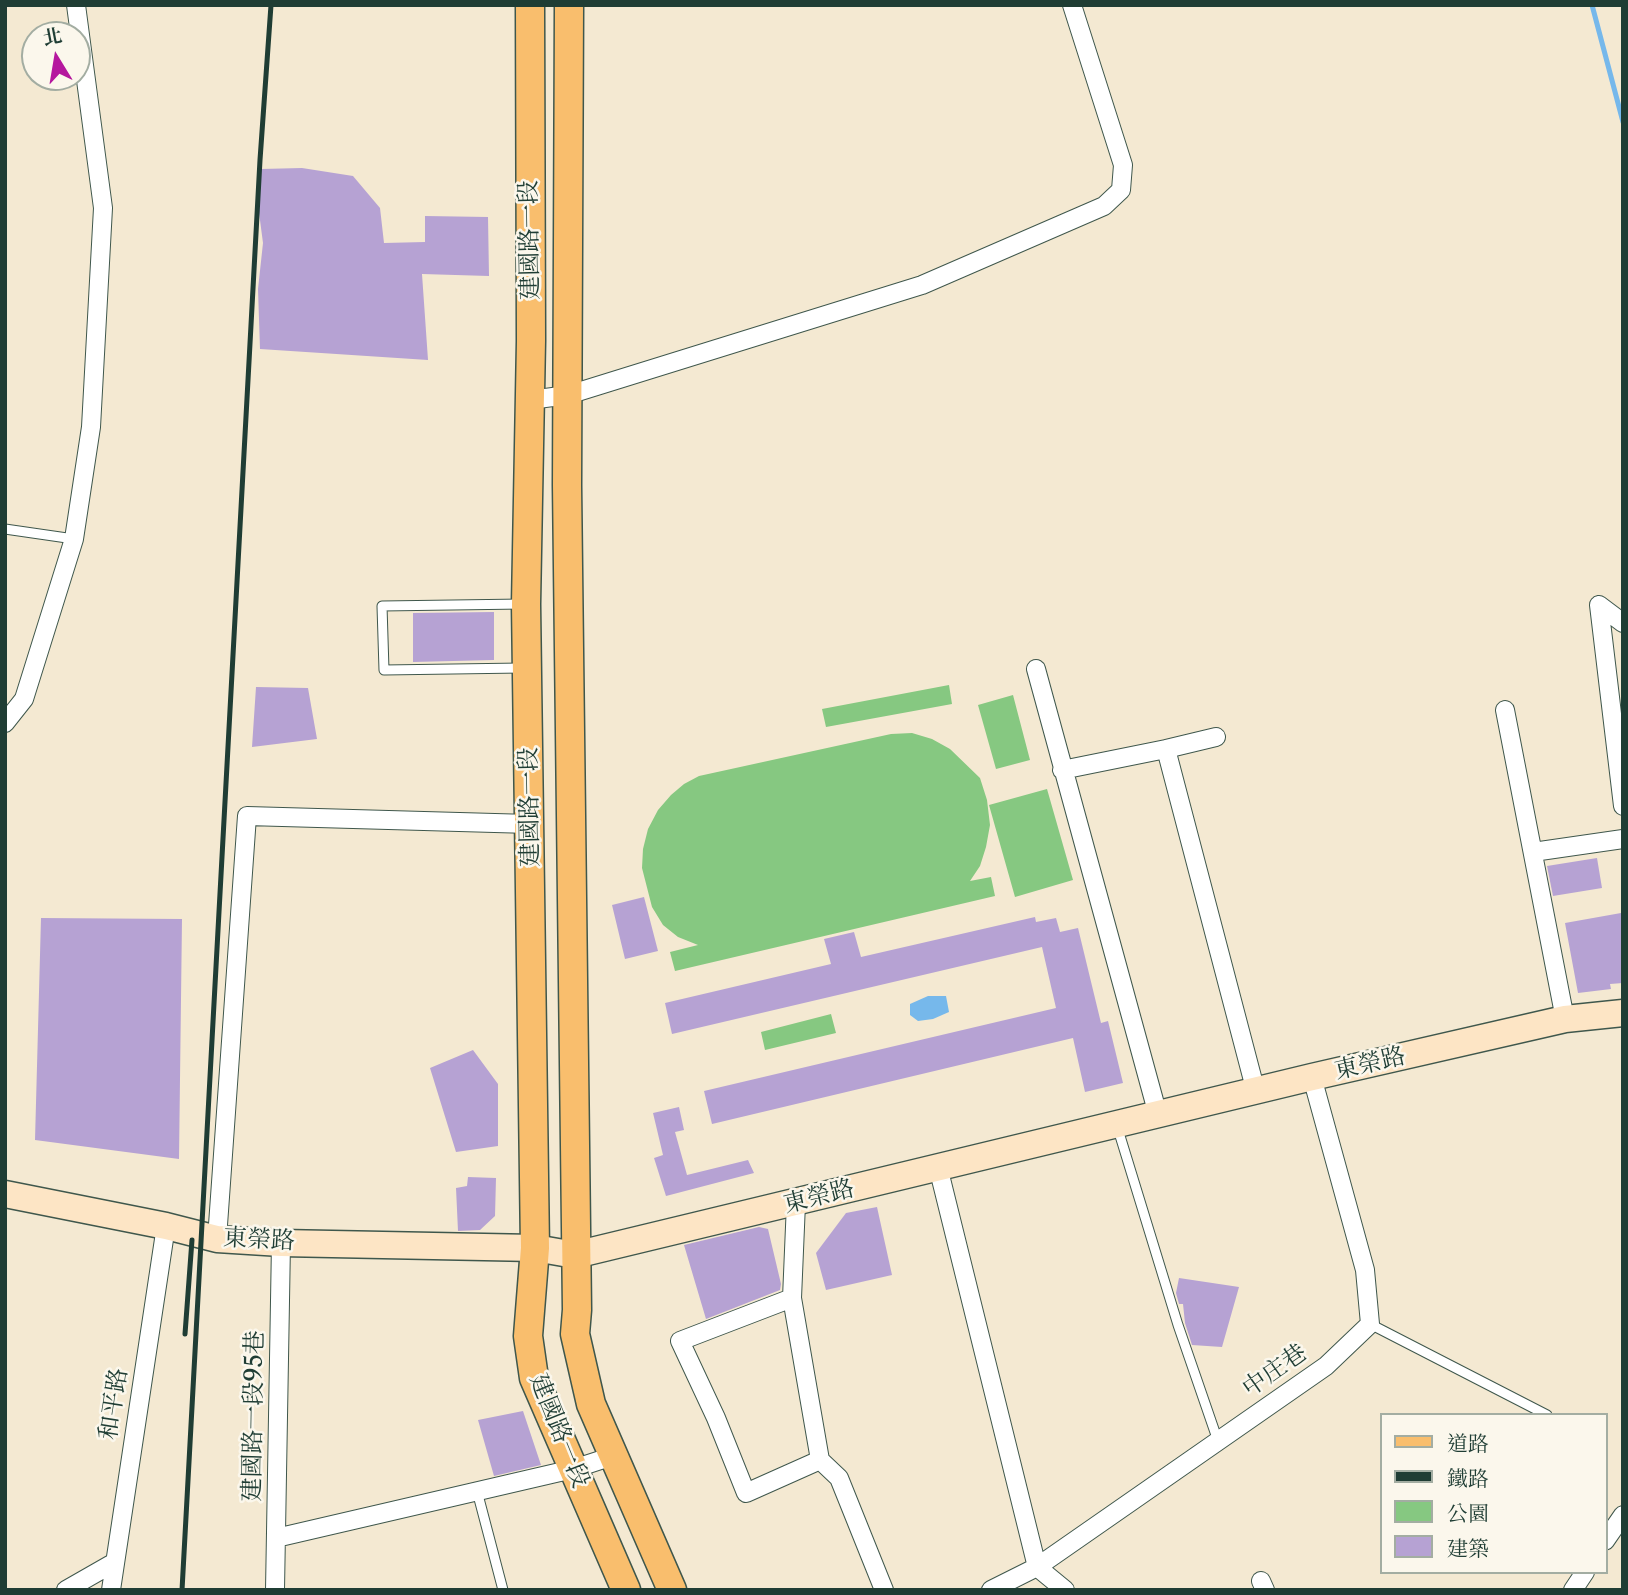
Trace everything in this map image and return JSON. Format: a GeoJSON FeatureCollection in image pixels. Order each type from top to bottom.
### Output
{"type":"FeatureCollection","features":[{"type":"Feature","properties":{"kind":"main road","name":"建國路一段"},"geometry":{"type":"LineString","coordinates":[[530,5],[530,400],[526,604],[535,1248],[528,1336],[534,1378],[626,1590]]}},
{"type":"Feature","properties":{"kind":"main road","name":"建國路一段"},"geometry":{"type":"LineString","coordinates":[[569,5],[567,485],[577,1310],[575,1334],[591,1404],[672,1590]]}},
{"type":"Feature","properties":{"kind":"street"},"geometry":{"type":"LineString","coordinates":[[5,723],[24,699],[74,539],[92,427],[103,208],[76,5]]}},
{"type":"Feature","properties":{"kind":"street"},"geometry":{"type":"LineString","coordinates":[[530,400],[568,395],[922,285],[1104,206],[1121,190],[1123,165],[1072,5]]}},
{"type":"Feature","properties":{"kind":"street"},"geometry":{"type":"LineString","coordinates":[[1623,623],[1599,605],[1623,806]]}},
{"type":"Feature","properties":{"kind":"street"},"geometry":{"type":"LineString","coordinates":[[1036,669],[1158,1115]]}},
{"type":"Feature","properties":{"kind":"street"},"geometry":{"type":"LineString","coordinates":[[1505,710],[1565,1019]]}},
{"type":"Feature","properties":{"kind":"street"},"geometry":{"type":"LineString","coordinates":[[1062,770],[1216,737]]}},
{"type":"Feature","properties":{"kind":"street"},"geometry":{"type":"LineString","coordinates":[[1166,749],[1256,1091]]}},
{"type":"Feature","properties":{"kind":"street"},"geometry":{"type":"LineString","coordinates":[[217,1239],[247,816],[530,824]]}},
{"type":"Feature","properties":{"kind":"street"},"geometry":{"type":"LineString","coordinates":[[1533,852],[1623,839]]}},
{"type":"Feature","properties":{"kind":"street","name":"東榮路"},"geometry":{"type":"LineString","coordinates":[[5,1194],[166,1226],[217,1239],[281,1243],[535,1248],[575,1255],[1312,1077],[1565,1019],[1623,1013]]}},
{"type":"Feature","properties":{"kind":"street"},"geometry":{"type":"LineString","coordinates":[[1312,1077],[1365,1270],[1370,1324]]}},
{"type":"Feature","properties":{"kind":"street"},"geometry":{"type":"LineString","coordinates":[[938,1167],[1037,1567],[1065,1590]]}},
{"type":"Feature","properties":{"kind":"street"},"geometry":{"type":"LineString","coordinates":[[796,1203],[792,1298],[820,1460],[839,1478],[884,1590]]}},
{"type":"Feature","properties":{"kind":"street","name":"和平路"},"geometry":{"type":"LineString","coordinates":[[111,1590],[166,1226]]}},
{"type":"Feature","properties":{"kind":"street","name":"建國路一段95巷"},"geometry":{"type":"LineString","coordinates":[[275,1590],[281,1243]]}},
{"type":"Feature","properties":{"kind":"street"},"geometry":{"type":"LineString","coordinates":[[792,1298],[680,1341],[746,1493],[820,1460]]}},
{"type":"Feature","properties":{"kind":"street","name":"中庄巷"},"geometry":{"type":"LineString","coordinates":[[991,1590],[1037,1567],[1326,1366],[1370,1324]]}},
{"type":"Feature","properties":{"kind":"street"},"geometry":{"type":"LineString","coordinates":[[276,1538],[573,1469],[613,1456]]}},
{"type":"Feature","properties":{"kind":"street"},"geometry":{"type":"LineString","coordinates":[[1607,1538],[1623,1515]]}},
{"type":"Feature","properties":{"kind":"street"},"geometry":{"type":"LineString","coordinates":[[66,1590],[115,1562]]}},
{"type":"Feature","properties":{"kind":"street"},"geometry":{"type":"LineString","coordinates":[[1573,1590],[1584,1574]]}},
{"type":"Feature","properties":{"kind":"lane"},"geometry":{"type":"LineString","coordinates":[[5,529],[74,539]]}},
{"type":"Feature","properties":{"kind":"lane"},"geometry":{"type":"LineString","coordinates":[[526,604],[382,606],[384,670],[527,668]]}},
{"type":"Feature","properties":{"kind":"lane"},"geometry":{"type":"LineString","coordinates":[[1116,1125],[1217,1441]]}},
{"type":"Feature","properties":{"kind":"lane"},"geometry":{"type":"LineString","coordinates":[[1370,1324],[1543,1413]]}},
{"type":"Feature","properties":{"kind":"lane"},"geometry":{"type":"LineString","coordinates":[[478,1491],[503,1590]]}},
{"type":"Feature","properties":{"kind":"green space"},"geometry":{"type":"Polygon","coordinates":[[[949,685],[952,704],[826,727],[822,709],[949,685]]]}},
{"type":"Feature","properties":{"kind":"green space"},"geometry":{"type":"Polygon","coordinates":[[[1013,695],[1030,760],[996,769],[978,705],[1013,695]]]}},
{"type":"Feature","properties":{"kind":"green space"},"geometry":{"type":"Polygon","coordinates":[[[912,733],[932,739],[950,749],[980,778],[987,800],[990,825],[980,866],[970,881],[991,877],[995,896],[675,971],[670,952],[698,945],[678,937],[663,925],[652,907],[642,868],[648,829],[658,810],[671,795],[699,776],[891,734],[912,733]]]}},
{"type":"Feature","properties":{"kind":"green space"},"geometry":{"type":"Polygon","coordinates":[[[1047,789],[1073,880],[1015,897],[989,805],[1047,789]]]}},
{"type":"Feature","properties":{"kind":"green space"},"geometry":{"type":"Polygon","coordinates":[[[831,1014],[836,1033],[765,1050],[761,1032],[831,1014]]]}},
{"type":"Feature","properties":{"kind":"water"},"geometry":{"type":"Polygon","coordinates":[[[928,996],[946,996],[949,1012],[933,1019],[918,1021],[910,1015],[910,1004],[928,996]]]}},
{"type":"Feature","properties":{"kind":"building"},"geometry":{"type":"Polygon","coordinates":[[[302,168],[353,176],[380,208],[384,243],[425,242],[425,216],[488,217],[489,276],[422,274],[428,360],[260,349],[258,289],[263,243],[258,205],[261,169],[302,168]]]}},
{"type":"Feature","properties":{"kind":"building"},"geometry":{"type":"Polygon","coordinates":[[[494,612],[494,660],[413,662],[413,613],[494,612]]]}},
{"type":"Feature","properties":{"kind":"building"},"geometry":{"type":"Polygon","coordinates":[[[256,687],[308,688],[317,739],[252,747],[256,687]]]}},
{"type":"Feature","properties":{"kind":"building"},"geometry":{"type":"Polygon","coordinates":[[[1597,858],[1602,888],[1553,896],[1547,866],[1597,858]]]}},
{"type":"Feature","properties":{"kind":"building"},"geometry":{"type":"Polygon","coordinates":[[[644,897],[658,951],[625,959],[612,905],[644,897]]]}},
{"type":"Feature","properties":{"kind":"building"},"geometry":{"type":"Polygon","coordinates":[[[1621,913],[1623,983],[1610,984],[1611,989],[1578,993],[1565,923],[1621,913]]]}},
{"type":"Feature","properties":{"kind":"building"},"geometry":{"type":"Polygon","coordinates":[[[1035,917],[1036,922],[1056,918],[1060,932],[1078,928],[1101,1023],[1108,1021],[1123,1083],[1085,1092],[1073,1038],[712,1124],[704,1091],[1056,1008],[1042,947],[672,1034],[665,1003],[831,964],[824,939],[854,932],[861,957],[1035,917]]]}},
{"type":"Feature","properties":{"kind":"building"},"geometry":{"type":"Polygon","coordinates":[[[41,918],[182,919],[179,1159],[35,1140],[41,918]]]}},
{"type":"Feature","properties":{"kind":"building"},"geometry":{"type":"Polygon","coordinates":[[[473,1050],[498,1084],[498,1146],[456,1152],[430,1068],[473,1050]]]}},
{"type":"Feature","properties":{"kind":"building"},"geometry":{"type":"Polygon","coordinates":[[[679,1107],[684,1130],[675,1132],[687,1175],[748,1160],[754,1173],[666,1196],[654,1158],[663,1155],[653,1113],[679,1107]]]}},
{"type":"Feature","properties":{"kind":"building"},"geometry":{"type":"Polygon","coordinates":[[[468,1177],[496,1178],[495,1216],[480,1230],[458,1231],[456,1188],[467,1186],[468,1177]]]}},
{"type":"Feature","properties":{"kind":"building"},"geometry":{"type":"Polygon","coordinates":[[[877,1207],[892,1275],[826,1290],[816,1253],[846,1213],[877,1207]]]}},
{"type":"Feature","properties":{"kind":"building"},"geometry":{"type":"Polygon","coordinates":[[[759,1227],[768,1229],[781,1284],[780,1290],[706,1319],[684,1245],[759,1227]]]}},
{"type":"Feature","properties":{"kind":"building"},"geometry":{"type":"Polygon","coordinates":[[[1179,1278],[1239,1287],[1222,1347],[1192,1345],[1185,1323],[1183,1304],[1179,1304],[1176,1293],[1179,1278]]]}},
{"type":"Feature","properties":{"kind":"building"},"geometry":{"type":"Polygon","coordinates":[[[523,1411],[541,1465],[494,1476],[478,1420],[523,1411]]]}},
{"type":"Feature","properties":{"kind":"waterway"},"geometry":{"type":"LineString","coordinates":[[1592,5],[1623,122]]}},
{"type":"Feature","properties":{"kind":"railway"},"geometry":{"type":"LineString","coordinates":[[182,1590],[260,160],[271,5]]}},
{"type":"Feature","properties":{"kind":"railway"},"geometry":{"type":"LineString","coordinates":[[185,1334],[192,1240]]}}]}
